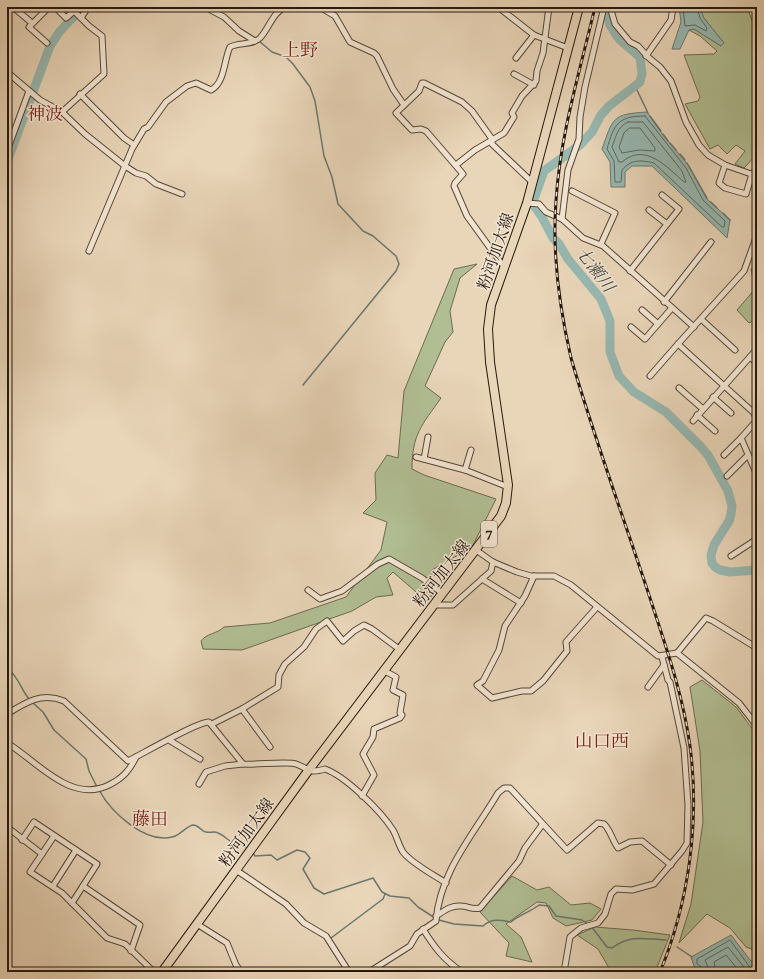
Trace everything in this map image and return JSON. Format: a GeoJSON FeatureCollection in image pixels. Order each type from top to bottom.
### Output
{"type":"FeatureCollection","features":[{"type":"Feature","properties":{"kind":"main road","name":"粉河加太線"},"geometry":{"type":"LineString","coordinates":[[162,972],[383,670],[501,516],[506,503],[508,487],[488,329],[491,305],[527,204],[579,7]]}},
{"type":"Feature","properties":{"kind":"street"},"geometry":{"type":"LineString","coordinates":[[13,7],[32,23]]}},
{"type":"Feature","properties":{"kind":"street"},"geometry":{"type":"LineString","coordinates":[[47,43],[29,26],[50,7]]}},
{"type":"Feature","properties":{"kind":"street"},"geometry":{"type":"LineString","coordinates":[[78,15],[88,7]]}},
{"type":"Feature","properties":{"kind":"street"},"geometry":{"type":"LineString","coordinates":[[205,7],[224,17],[240,31],[256,40]]}},
{"type":"Feature","properties":{"kind":"street"},"geometry":{"type":"LineString","coordinates":[[89,251],[134,145],[144,129],[148,127],[162,107],[187,86],[196,83],[211,90],[215,88],[221,78],[230,47],[246,45],[256,40],[279,11],[286,7]]}},
{"type":"Feature","properties":{"kind":"street"},"geometry":{"type":"LineString","coordinates":[[320,7],[335,16],[350,42],[374,52],[386,71],[393,89],[404,105]]}},
{"type":"Feature","properties":{"kind":"street"},"geometry":{"type":"LineString","coordinates":[[498,7],[534,35],[568,48]]}},
{"type":"Feature","properties":{"kind":"street"},"geometry":{"type":"LineString","coordinates":[[456,165],[492,139],[504,133],[514,117],[512,113],[522,96],[534,85],[537,71],[542,61],[549,7]]}},
{"type":"Feature","properties":{"kind":"street"},"geometry":{"type":"LineString","coordinates":[[610,7],[615,24],[630,42],[638,46],[646,56],[660,67],[671,81],[686,122],[699,145],[708,155],[724,165],[754,175]]}},
{"type":"Feature","properties":{"kind":"street"},"geometry":{"type":"LineString","coordinates":[[646,56],[672,20],[673,7]]}},
{"type":"Feature","properties":{"kind":"street"},"geometry":{"type":"LineString","coordinates":[[57,8],[66,18],[74,11],[102,36],[104,61],[103,76],[80,94],[62,112]]}},
{"type":"Feature","properties":{"kind":"street"},"geometry":{"type":"LineString","coordinates":[[562,218],[564,191],[568,170],[579,139],[580,117],[585,87],[603,8]]}},
{"type":"Feature","properties":{"kind":"street"},"geometry":{"type":"LineString","coordinates":[[516,58],[534,35]]}},
{"type":"Feature","properties":{"kind":"street"},"geometry":{"type":"LineString","coordinates":[[7,72],[31,93],[62,112],[85,134],[125,166],[136,173],[146,176],[156,184],[182,194]]}},
{"type":"Feature","properties":{"kind":"street"},"geometry":{"type":"LineString","coordinates":[[514,74],[534,85]]}},
{"type":"Feature","properties":{"kind":"street"},"geometry":{"type":"LineString","coordinates":[[505,265],[501,263],[467,216],[454,186],[463,174],[426,131],[410,129],[396,113],[416,95],[422,83],[462,102],[472,111],[492,139],[492,144],[503,157],[532,182]]}},
{"type":"Feature","properties":{"kind":"street"},"geometry":{"type":"LineString","coordinates":[[7,151],[31,93]]}},
{"type":"Feature","properties":{"kind":"street"},"geometry":{"type":"LineString","coordinates":[[80,94],[124,138],[134,145]]}},
{"type":"Feature","properties":{"kind":"street"},"geometry":{"type":"LineString","coordinates":[[724,165],[718,183],[725,188],[746,194],[757,169]]}},
{"type":"Feature","properties":{"kind":"street"},"geometry":{"type":"LineString","coordinates":[[572,191],[615,213],[600,244]]}},
{"type":"Feature","properties":{"kind":"street"},"geometry":{"type":"LineString","coordinates":[[630,271],[679,209],[662,194]]}},
{"type":"Feature","properties":{"kind":"street"},"geometry":{"type":"LineString","coordinates":[[527,204],[539,204],[546,212],[562,218],[583,238],[600,244],[671,309],[694,327]]}},
{"type":"Feature","properties":{"kind":"street"},"geometry":{"type":"LineString","coordinates":[[649,210],[667,224]]}},
{"type":"Feature","properties":{"kind":"street"},"geometry":{"type":"LineString","coordinates":[[650,376],[744,271],[757,235]]}},
{"type":"Feature","properties":{"kind":"street"},"geometry":{"type":"LineString","coordinates":[[664,302],[711,242]]}},
{"type":"Feature","properties":{"kind":"street"},"geometry":{"type":"LineString","coordinates":[[630,327],[645,339],[671,309]]}},
{"type":"Feature","properties":{"kind":"street"},"geometry":{"type":"LineString","coordinates":[[642,310],[658,324]]}},
{"type":"Feature","properties":{"kind":"street"},"geometry":{"type":"LineString","coordinates":[[701,319],[735,350]]}},
{"type":"Feature","properties":{"kind":"street"},"geometry":{"type":"LineString","coordinates":[[678,344],[754,413],[757,421],[724,455]]}},
{"type":"Feature","properties":{"kind":"street"},"geometry":{"type":"LineString","coordinates":[[692,421],[757,349]]}},
{"type":"Feature","properties":{"kind":"street"},"geometry":{"type":"LineString","coordinates":[[750,357],[757,364]]}},
{"type":"Feature","properties":{"kind":"street"},"geometry":{"type":"LineString","coordinates":[[679,388],[703,409]]}},
{"type":"Feature","properties":{"kind":"street"},"geometry":{"type":"LineString","coordinates":[[713,397],[731,413]]}},
{"type":"Feature","properties":{"kind":"street"},"geometry":{"type":"LineString","coordinates":[[697,415],[715,431]]}},
{"type":"Feature","properties":{"kind":"street"},"geometry":{"type":"LineString","coordinates":[[424,459],[428,437]]}},
{"type":"Feature","properties":{"kind":"street"},"geometry":{"type":"LineString","coordinates":[[741,438],[757,474]]}},
{"type":"Feature","properties":{"kind":"street"},"geometry":{"type":"LineString","coordinates":[[465,470],[471,450]]}},
{"type":"Feature","properties":{"kind":"street"},"geometry":{"type":"LineString","coordinates":[[728,476],[748,455]]}},
{"type":"Feature","properties":{"kind":"street"},"geometry":{"type":"LineString","coordinates":[[416,457],[465,470],[508,487]]}},
{"type":"Feature","properties":{"kind":"street"},"geometry":{"type":"LineString","coordinates":[[731,556],[757,539]]}},
{"type":"Feature","properties":{"kind":"street"},"geometry":{"type":"LineString","coordinates":[[476,550],[493,562],[517,572],[534,576],[554,576],[571,585],[658,656],[662,657],[677,653],[706,618],[757,648]]}},
{"type":"Feature","properties":{"kind":"street"},"geometry":{"type":"LineString","coordinates":[[308,590],[320,598],[342,591],[378,564],[389,559],[416,574],[442,593]]}},
{"type":"Feature","properties":{"kind":"street"},"geometry":{"type":"LineString","coordinates":[[434,605],[453,605],[491,570],[493,562]]}},
{"type":"Feature","properties":{"kind":"street"},"geometry":{"type":"LineString","coordinates":[[534,576],[521,603],[505,626],[499,650],[483,681],[477,685],[492,698],[522,691],[531,691],[539,684],[567,651],[566,642],[597,607]]}},
{"type":"Feature","properties":{"kind":"street"},"geometry":{"type":"LineString","coordinates":[[482,579],[521,603]]}},
{"type":"Feature","properties":{"kind":"street"},"geometry":{"type":"LineString","coordinates":[[212,724],[242,709],[278,687],[279,675],[285,664],[304,647],[316,629],[327,621],[343,642],[354,631],[364,625],[400,649]]}},
{"type":"Feature","properties":{"kind":"street"},"geometry":{"type":"LineString","coordinates":[[677,653],[739,703],[757,726]]}},
{"type":"Feature","properties":{"kind":"street"},"geometry":{"type":"LineString","coordinates":[[564,972],[570,937],[581,928],[598,923],[606,914],[611,894],[616,889],[632,890],[654,884],[671,865],[687,843],[688,806],[684,748],[670,682],[662,657]]}},
{"type":"Feature","properties":{"kind":"street"},"geometry":{"type":"LineString","coordinates":[[648,687],[664,665]]}},
{"type":"Feature","properties":{"kind":"street"},"geometry":{"type":"LineString","coordinates":[[362,796],[374,775],[363,754],[373,737],[374,729],[400,718],[402,715],[400,713],[403,695],[393,690],[396,677],[383,670]]}},
{"type":"Feature","properties":{"kind":"street"},"geometry":{"type":"LineString","coordinates":[[7,714],[26,701],[46,696],[54,697],[64,701],[128,761],[205,721],[212,724],[243,764]]}},
{"type":"Feature","properties":{"kind":"street"},"geometry":{"type":"LineString","coordinates":[[242,709],[270,747]]}},
{"type":"Feature","properties":{"kind":"street"},"geometry":{"type":"LineString","coordinates":[[169,740],[200,759]]}},
{"type":"Feature","properties":{"kind":"street"},"geometry":{"type":"LineString","coordinates":[[7,743],[36,766],[58,780],[88,790],[101,788],[118,780],[131,769],[136,757]]}},
{"type":"Feature","properties":{"kind":"street"},"geometry":{"type":"LineString","coordinates":[[198,784],[206,772],[225,766],[243,764],[257,765],[295,763],[308,771],[315,772],[325,769],[334,772],[344,778],[373,806],[393,830],[404,853],[446,883]]}},
{"type":"Feature","properties":{"kind":"street"},"geometry":{"type":"LineString","coordinates":[[369,972],[410,946],[417,934],[436,921],[436,916],[446,883],[456,858],[474,827],[487,811],[498,793],[504,788],[510,788],[542,825],[567,850],[598,823],[604,824],[610,830],[612,839],[618,848],[630,842],[642,841],[671,865]]}},
{"type":"Feature","properties":{"kind":"street"},"geometry":{"type":"LineString","coordinates":[[22,840],[34,822],[97,864],[72,903]]}},
{"type":"Feature","properties":{"kind":"street"},"geometry":{"type":"LineString","coordinates":[[436,916],[453,906],[462,906],[474,910],[480,908],[520,861],[525,848],[542,825]]}},
{"type":"Feature","properties":{"kind":"street"},"geometry":{"type":"LineString","coordinates":[[7,827],[42,854]]}},
{"type":"Feature","properties":{"kind":"street"},"geometry":{"type":"LineString","coordinates":[[54,836],[30,872],[53,886],[107,938],[125,944],[154,972]]}},
{"type":"Feature","properties":{"kind":"street"},"geometry":{"type":"LineString","coordinates":[[53,886],[76,850]]}},
{"type":"Feature","properties":{"kind":"street"},"geometry":{"type":"LineString","coordinates":[[236,870],[286,904],[304,923],[326,936],[349,972]]}},
{"type":"Feature","properties":{"kind":"street"},"geometry":{"type":"LineString","coordinates":[[83,886],[140,925],[131,951]]}},
{"type":"Feature","properties":{"kind":"street"},"geometry":{"type":"LineString","coordinates":[[197,924],[227,943],[236,965],[242,972]]}},
{"type":"Feature","properties":{"kind":"street"},"geometry":{"type":"LineString","coordinates":[[423,929],[438,953],[449,964],[462,972]]}},
{"type":"Feature","properties":{"kind":"green space"},"geometry":{"type":"Polygon","coordinates":[[[701,7],[747,7],[757,33],[757,154],[744,168],[735,164],[745,151],[736,145],[727,154],[718,145],[710,149],[685,104],[698,101],[700,97],[684,55],[714,54],[717,51],[700,36],[689,30],[694,29],[721,46],[724,43],[703,17],[701,7]]]}},
{"type":"Feature","properties":{"kind":"green space"},"geometry":{"type":"Polygon","coordinates":[[[477,264],[460,278],[450,311],[453,332],[445,342],[425,386],[441,398],[419,430],[412,457],[412,469],[424,475],[496,499],[472,547],[432,570],[432,596],[423,598],[393,572],[387,578],[393,595],[376,597],[352,611],[242,650],[203,649],[201,641],[203,638],[224,627],[270,623],[346,597],[381,550],[387,522],[363,513],[376,500],[375,473],[387,455],[398,458],[404,391],[454,269],[477,264]]]}},
{"type":"Feature","properties":{"kind":"green space"},"geometry":{"type":"Polygon","coordinates":[[[757,268],[757,319],[749,323],[737,310],[755,289],[751,269],[757,268]]]}},
{"type":"Feature","properties":{"kind":"green space"},"geometry":{"type":"Polygon","coordinates":[[[702,680],[736,707],[757,735],[757,951],[746,947],[730,928],[707,914],[679,943],[691,904],[703,822],[700,751],[690,687],[702,680]]]}},
{"type":"Feature","properties":{"kind":"green space"},"geometry":{"type":"Polygon","coordinates":[[[512,876],[537,890],[549,887],[571,905],[590,903],[601,909],[592,920],[566,926],[553,918],[546,903],[537,902],[506,924],[521,937],[532,962],[506,956],[509,943],[480,912],[512,876]]]}},
{"type":"Feature","properties":{"kind":"green space"},"geometry":{"type":"Polygon","coordinates":[[[595,927],[670,935],[655,972],[614,972],[609,968],[598,949],[577,935],[595,927]]]}},
{"type":"Feature","properties":{"kind":"water"},"geometry":{"type":"Polygon","coordinates":[[[679,7],[701,7],[703,17],[724,43],[721,46],[694,29],[689,30],[680,49],[672,49],[681,22],[679,7]]]}},
{"type":"Feature","properties":{"kind":"water"},"geometry":{"type":"Polygon","coordinates":[[[647,112],[663,135],[689,166],[706,198],[730,220],[727,238],[652,166],[632,166],[625,172],[625,187],[611,187],[610,162],[602,149],[609,130],[612,124],[620,116],[647,112]]]}},
{"type":"Feature","properties":{"kind":"water"},"geometry":{"type":"Polygon","coordinates":[[[731,935],[757,969],[757,972],[703,972],[694,966],[691,957],[731,935]]]}},
{"type":"Feature","properties":{"kind":"waterway"},"geometry":{"type":"LineString","coordinates":[[7,162],[50,46],[60,31],[83,7]]}},
{"type":"Feature","properties":{"kind":"waterway","name":"七瀬川"},"geometry":{"type":"LineString","coordinates":[[604,7],[610,25],[619,39],[640,57],[642,74],[640,82],[609,106],[601,115],[592,132],[580,145],[544,171],[534,199],[535,207],[553,238],[559,244],[568,259],[601,299],[610,321],[610,352],[619,376],[634,392],[666,412],[700,446],[708,455],[728,491],[732,506],[731,514],[729,521],[714,545],[711,555],[712,563],[720,570],[730,572],[757,570]]}},
{"type":"Feature","properties":{"kind":"waterway"},"geometry":{"type":"LineString","coordinates":[[239,28],[256,39]]}},
{"type":"Feature","properties":{"kind":"waterway"},"geometry":{"type":"LineString","coordinates":[[259,41],[272,52],[286,57],[310,87],[315,101],[324,156],[332,177],[338,204],[363,231],[373,236],[396,256],[399,264],[396,271],[303,385]]}},
{"type":"Feature","properties":{"kind":"waterway"},"geometry":{"type":"LineString","coordinates":[[635,86],[648,113]]}},
{"type":"Feature","properties":{"kind":"waterway"},"geometry":{"type":"LineString","coordinates":[[650,116],[661,131]]}},
{"type":"Feature","properties":{"kind":"waterway"},"geometry":{"type":"LineString","coordinates":[[663,134],[668,141]]}},
{"type":"Feature","properties":{"kind":"waterway"},"geometry":{"type":"LineString","coordinates":[[670,143],[676,150]]}},
{"type":"Feature","properties":{"kind":"waterway"},"geometry":{"type":"LineString","coordinates":[[680,154],[685,160]]}},
{"type":"Feature","properties":{"kind":"waterway"},"geometry":{"type":"LineString","coordinates":[[687,163],[707,198]]}},
{"type":"Feature","properties":{"kind":"waterway"},"geometry":{"type":"LineString","coordinates":[[711,202],[717,208]]}},
{"type":"Feature","properties":{"kind":"waterway"},"geometry":{"type":"LineString","coordinates":[[723,213],[730,220]]}},
{"type":"Feature","properties":{"kind":"waterway"},"geometry":{"type":"LineString","coordinates":[[7,668],[15,676],[30,700]]}},
{"type":"Feature","properties":{"kind":"waterway"},"geometry":{"type":"LineString","coordinates":[[33,703],[43,712],[54,730],[86,759],[89,771],[97,787]]}},
{"type":"Feature","properties":{"kind":"waterway"},"geometry":{"type":"LineString","coordinates":[[99,790],[104,799],[120,816],[140,831],[151,836],[162,838],[172,837],[178,835],[193,825],[205,832],[217,832],[232,842],[247,848]]}},
{"type":"Feature","properties":{"kind":"waterway"},"geometry":{"type":"LineString","coordinates":[[253,853],[255,856],[271,855],[277,860],[297,850],[305,852],[310,858],[303,869],[314,888],[324,894],[373,878],[382,892],[390,896],[409,898],[418,907],[435,918]]}},
{"type":"Feature","properties":{"kind":"waterway"},"geometry":{"type":"LineString","coordinates":[[331,938],[383,899],[385,894]]}},
{"type":"Feature","properties":{"kind":"waterway"},"geometry":{"type":"LineString","coordinates":[[439,920],[454,924],[483,926],[486,923],[493,921],[500,920],[511,922],[539,905],[549,906],[556,916],[582,920],[588,924]]}},
{"type":"Feature","properties":{"kind":"waterway"},"geometry":{"type":"LineString","coordinates":[[591,926],[607,947],[612,948],[626,941],[638,938],[666,940]]}},
{"type":"Feature","properties":{"kind":"waterway"},"geometry":{"type":"LineString","coordinates":[[677,947],[692,957]]}},
{"type":"Feature","properties":{"kind":"railway"},"geometry":{"type":"LineString","coordinates":[[595,7],[571,103],[558,176],[555,221],[556,260],[563,319],[571,358],[667,651],[683,707],[690,746],[694,803],[690,861],[678,918],[660,972]]}},
{"type":"Feature","properties":{"kind":"district","name":"上野"},"geometry":{"type":"Point","coordinates":[300,49]}},
{"type":"Feature","properties":{"kind":"district","name":"神波"},"geometry":{"type":"Point","coordinates":[45,113]}},
{"type":"Feature","properties":{"kind":"district","name":"山口西"},"geometry":{"type":"Point","coordinates":[602,740]}},
{"type":"Feature","properties":{"kind":"district","name":"藤田"},"geometry":{"type":"Point","coordinates":[150,818]}}]}
